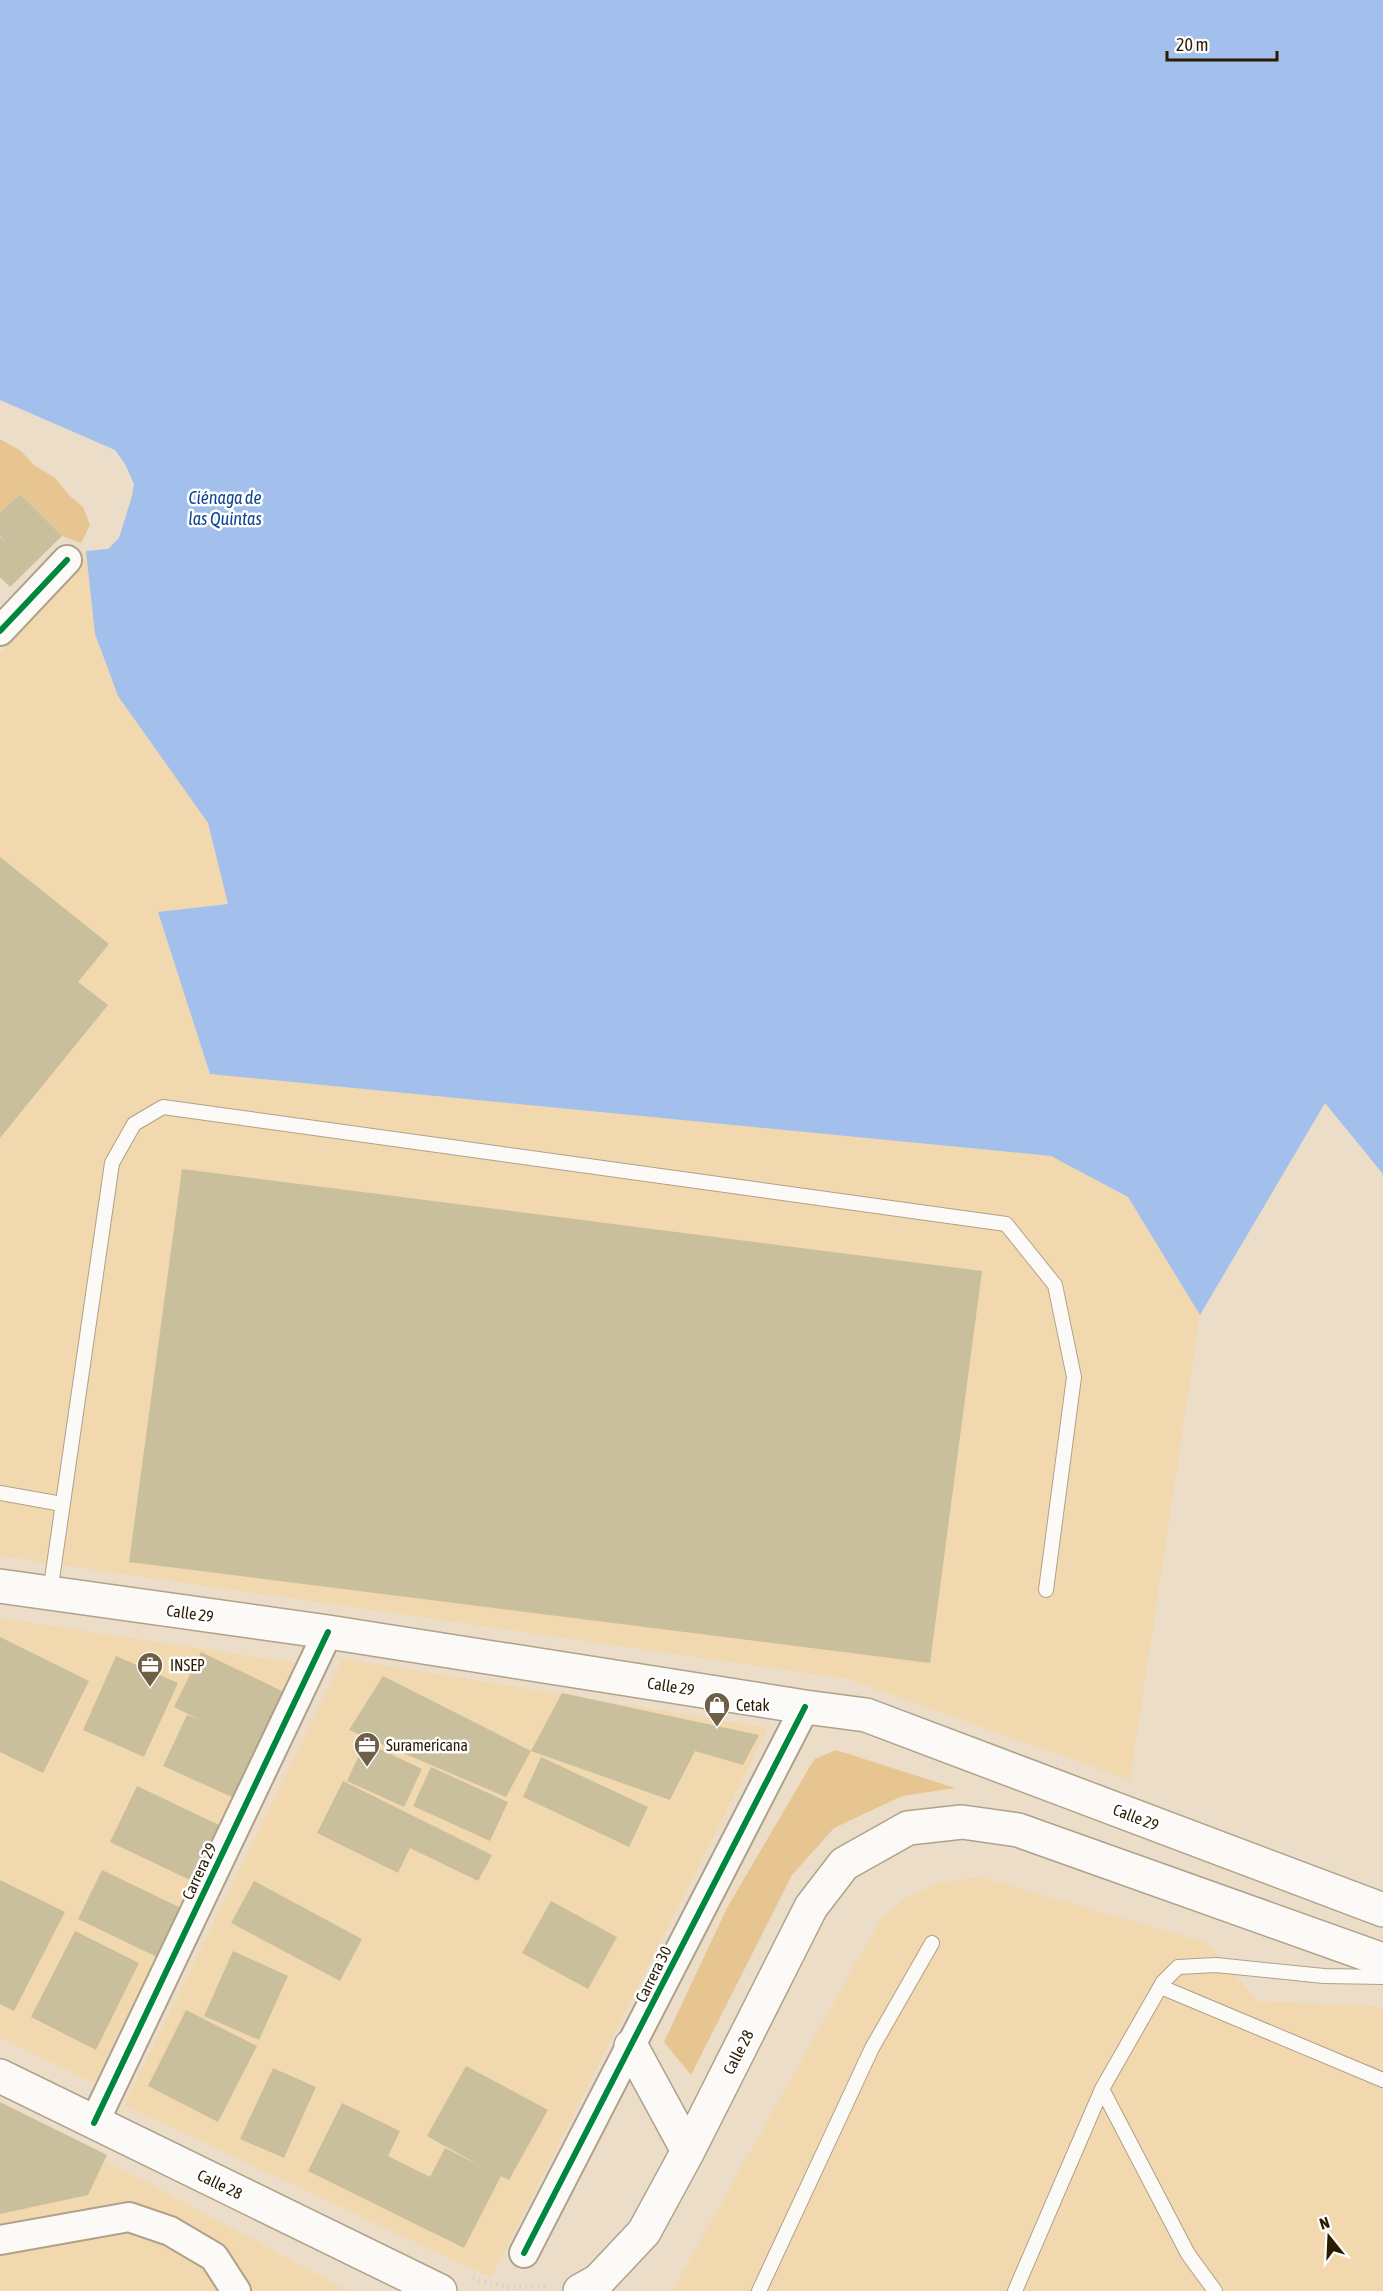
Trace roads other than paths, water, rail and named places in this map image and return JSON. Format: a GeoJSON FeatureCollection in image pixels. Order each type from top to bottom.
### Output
{"type":"FeatureCollection","features":[{"type":"Feature","properties":{"kind":"main road","name":"Calle 29"},"geometry":{"type":"LineString","coordinates":[[0,1586],[328,1632],[866,1715],[1383,1911]]}},
{"type":"Feature","properties":{"kind":"main road","name":"Calle 28"},"geometry":{"type":"LineString","coordinates":[[565,2287],[598,2281],[644,2232],[688,2151],[811,1907],[844,1864],[908,1828],[962,1822],[1018,1830],[1383,1960]]}},
{"type":"Feature","properties":{"kind":"main road"},"geometry":{"type":"LineString","coordinates":[[631,2046],[688,2151]]}},
{"type":"Feature","properties":{"kind":"main road","name":"Calle 28"},"geometry":{"type":"LineString","coordinates":[[0,2076],[94,2123],[452,2283]]}},
{"type":"Feature","properties":{"kind":"street"},"geometry":{"type":"LineString","coordinates":[[0,631],[67,560]]}},
{"type":"Feature","properties":{"kind":"street","name":"Carrera 29"},"geometry":{"type":"LineString","coordinates":[[94,2123],[328,1632]]}},
{"type":"Feature","properties":{"kind":"street","name":"Carrera 30"},"geometry":{"type":"LineString","coordinates":[[524,2253],[805,1707]]}},
{"type":"Feature","properties":{"kind":"street"},"geometry":{"type":"LineString","coordinates":[[0,2240],[129,2217],[170,2231],[214,2257],[236,2291]]}},
{"type":"Feature","properties":{"kind":"lane"},"geometry":{"type":"LineString","coordinates":[[50,1593],[112,1163],[134,1124],[163,1107],[1006,1224],[1055,1285],[1074,1377],[1046,1590]]}},
{"type":"Feature","properties":{"kind":"lane"},"geometry":{"type":"LineString","coordinates":[[0,1493],[62,1504]]}},
{"type":"Feature","properties":{"kind":"lane"},"geometry":{"type":"LineString","coordinates":[[759,2291],[872,2048],[932,1943]]}},
{"type":"Feature","properties":{"kind":"lane"},"geometry":{"type":"LineString","coordinates":[[1015,2291],[1102,2089],[1161,1987],[1178,1967],[1216,1965],[1324,1977],[1383,1977]]}},
{"type":"Feature","properties":{"kind":"lane"},"geometry":{"type":"LineString","coordinates":[[1161,1987],[1383,2080]]}},
{"type":"Feature","properties":{"kind":"lane"},"geometry":{"type":"LineString","coordinates":[[1102,2089],[1188,2254],[1215,2291]]}},
{"type":"Feature","properties":{"kind":"water","name":"Ciénaga de las Quintas"},"geometry":{"type":"Polygon","coordinates":[[[0,0],[1383,0],[1383,1174],[1325,1103],[1200,1315],[1128,1197],[1051,1156],[210,1074],[158,912],[228,904],[208,823],[118,696],[95,634],[86,551],[108,549],[119,538],[134,484],[125,464],[115,450],[0,400],[0,0]]]}},
{"type":"Feature","properties":{"kind":"place","name":"INSEP"},"geometry":{"type":"Point","coordinates":[150,1688]}},
{"type":"Feature","properties":{"kind":"place","name":"Cetak"},"geometry":{"type":"Point","coordinates":[717,1728]}},
{"type":"Feature","properties":{"kind":"place","name":"Suramericana"},"geometry":{"type":"Point","coordinates":[367,1768]}}]}
